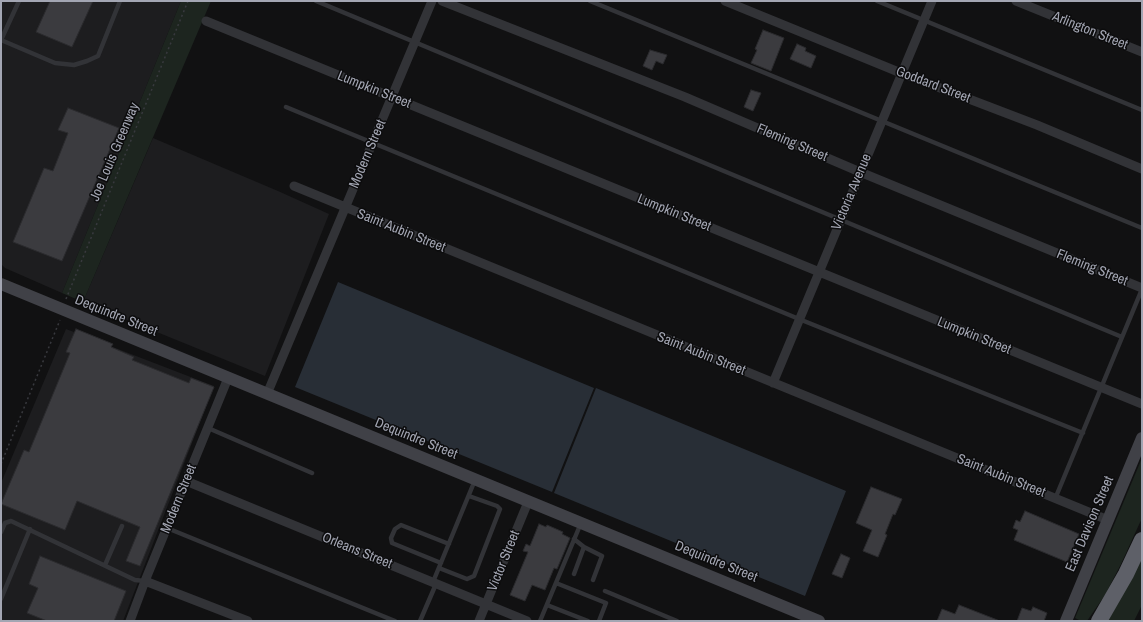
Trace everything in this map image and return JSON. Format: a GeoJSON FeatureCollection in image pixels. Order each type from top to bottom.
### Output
{"type":"FeatureCollection","features":[{"type":"Feature","properties":{"kind":"highway"},"geometry":{"type":"LineString","coordinates":[[1099,621],[1126,574],[1142,540]]}},
{"type":"Feature","properties":{"kind":"street","name":"Modern Street"},"geometry":{"type":"LineString","coordinates":[[267,394],[432,1]]}},
{"type":"Feature","properties":{"kind":"street","name":"Fleming Street"},"geometry":{"type":"LineString","coordinates":[[442,1],[685,97],[860,172],[1142,288]]}},
{"type":"Feature","properties":{"kind":"street","name":"Goddard Street"},"geometry":{"type":"LineString","coordinates":[[725,1],[901,73],[1037,125],[1142,169]]}},
{"type":"Feature","properties":{"kind":"street","name":"Victoria Avenue"},"geometry":{"type":"LineString","coordinates":[[773,383],[932,1]]}},
{"type":"Feature","properties":{"kind":"street","name":"Arlington Street"},"geometry":{"type":"LineString","coordinates":[[1016,1],[1142,52]]}},
{"type":"Feature","properties":{"kind":"street","name":"Lumpkin Street"},"geometry":{"type":"LineString","coordinates":[[206,20],[1142,404]]}},
{"type":"Feature","properties":{"kind":"street","name":"Saint Aubin Street"},"geometry":{"type":"LineString","coordinates":[[294,186],[1108,520]]}},
{"type":"Feature","properties":{"kind":"street","name":"Dequindre Street"},"geometry":{"type":"LineString","coordinates":[[1,284],[63,311],[820,621]]}},
{"type":"Feature","properties":{"kind":"street","name":"Modern Street"},"geometry":{"type":"LineString","coordinates":[[130,621],[228,378]]}},
{"type":"Feature","properties":{"kind":"street","name":"East Davison Street"},"geometry":{"type":"LineString","coordinates":[[1066,621],[1142,438]]}},
{"type":"Feature","properties":{"kind":"street","name":"Orleans Street"},"geometry":{"type":"LineString","coordinates":[[186,481],[527,621]]}},
{"type":"Feature","properties":{"kind":"street","name":"Victor Street"},"geometry":{"type":"LineString","coordinates":[[479,621],[528,502]]}},
{"type":"Feature","properties":{"kind":"street"},"geometry":{"type":"LineString","coordinates":[[145,581],[248,621]]}},
{"type":"Feature","properties":{"kind":"lane"},"geometry":{"type":"LineString","coordinates":[[19,1],[1,40],[55,63],[74,65],[98,56],[120,1]]}},
{"type":"Feature","properties":{"kind":"lane"},"geometry":{"type":"LineString","coordinates":[[316,1],[1122,337]]}},
{"type":"Feature","properties":{"kind":"lane"},"geometry":{"type":"LineString","coordinates":[[590,1],[1142,228]]}},
{"type":"Feature","properties":{"kind":"lane"},"geometry":{"type":"LineString","coordinates":[[877,1],[1142,110]]}},
{"type":"Feature","properties":{"kind":"lane"},"geometry":{"type":"LineString","coordinates":[[286,107],[799,319],[1083,433]]}},
{"type":"Feature","properties":{"kind":"lane"},"geometry":{"type":"LineString","coordinates":[[1056,499],[1142,288]]}},
{"type":"Feature","properties":{"kind":"lane"},"geometry":{"type":"LineString","coordinates":[[208,428],[312,473]]}},
{"type":"Feature","properties":{"kind":"lane"},"geometry":{"type":"LineString","coordinates":[[420,621],[440,566],[476,480]]}},
{"type":"Feature","properties":{"kind":"lane"},"geometry":{"type":"LineString","coordinates":[[449,544],[401,525],[394,529],[390,538],[392,543],[467,579],[474,576],[500,509],[497,506],[469,496]]}},
{"type":"Feature","properties":{"kind":"lane"},"geometry":{"type":"LineString","coordinates":[[1,532],[5,523],[11,521],[135,580],[145,581]]}},
{"type":"Feature","properties":{"kind":"lane"},"geometry":{"type":"LineString","coordinates":[[540,621],[581,523]]}},
{"type":"Feature","properties":{"kind":"lane"},"geometry":{"type":"LineString","coordinates":[[105,566],[122,526]]}},
{"type":"Feature","properties":{"kind":"lane"},"geometry":{"type":"LineString","coordinates":[[167,528],[395,621]]}},
{"type":"Feature","properties":{"kind":"lane"},"geometry":{"type":"LineString","coordinates":[[1,599],[30,529]]}},
{"type":"Feature","properties":{"kind":"lane"},"geometry":{"type":"LineString","coordinates":[[574,539],[584,547],[602,556],[593,580]]}},
{"type":"Feature","properties":{"kind":"lane"},"geometry":{"type":"LineString","coordinates":[[574,574],[584,547]]}},
{"type":"Feature","properties":{"kind":"lane"},"geometry":{"type":"LineString","coordinates":[[556,583],[606,603],[599,621]]}},
{"type":"Feature","properties":{"kind":"lane"},"geometry":{"type":"LineString","coordinates":[[605,592],[677,621]]}},
{"type":"Feature","properties":{"kind":"lane"},"geometry":{"type":"LineString","coordinates":[[547,605],[588,621]]}},
{"type":"Feature","properties":{"kind":"path","name":"Joe Louis Greenway"},"geometry":{"type":"LineString","coordinates":[[1,464],[63,311],[67,294],[188,1]]}},
{"type":"Feature","properties":{"kind":"shaded area"},"geometry":{"type":"Polygon","coordinates":[[[1,1],[181,1],[62,293],[5,268],[1,264],[1,1]]]}},
{"type":"Feature","properties":{"kind":"shaded area"},"geometry":{"type":"Polygon","coordinates":[[[181,1],[211,1],[83,302],[62,293],[181,1]]]}},
{"type":"Feature","properties":{"kind":"shaded area"},"geometry":{"type":"Polygon","coordinates":[[[153,138],[329,214],[265,376],[83,302],[153,138]]]}},
{"type":"Feature","properties":{"kind":"shaded area"},"geometry":{"type":"Polygon","coordinates":[[[338,282],[594,388],[552,492],[295,387],[338,282]]]}},
{"type":"Feature","properties":{"kind":"shaded area"},"geometry":{"type":"Polygon","coordinates":[[[66,329],[214,386],[123,621],[1,621],[1,483],[66,329]]]}},
{"type":"Feature","properties":{"kind":"shaded area"},"geometry":{"type":"Polygon","coordinates":[[[596,388],[846,491],[805,596],[554,493],[596,388]]]}},
{"type":"Feature","properties":{"kind":"shaded area"},"geometry":{"type":"Polygon","coordinates":[[[1142,458],[1142,518],[1105,595],[1087,621],[1081,621],[1075,618],[1142,458]]]}},
{"type":"Feature","properties":{"kind":"shaded area"},"geometry":{"type":"Polygon","coordinates":[[[1142,558],[1142,605],[1134,621],[1108,621],[1142,558]]]}},
{"type":"Feature","properties":{"kind":"building"},"geometry":{"type":"Polygon","coordinates":[[[50,1],[93,1],[72,47],[36,32],[50,1]]]}},
{"type":"Feature","properties":{"kind":"building"},"geometry":{"type":"Polygon","coordinates":[[[763,30],[784,38],[771,71],[751,63],[763,30]]]}},
{"type":"Feature","properties":{"kind":"building"},"geometry":{"type":"Polygon","coordinates":[[[797,44],[806,48],[805,51],[816,56],[811,68],[790,59],[797,44]]]}},
{"type":"Feature","properties":{"kind":"building"},"geometry":{"type":"Polygon","coordinates":[[[650,50],[667,55],[663,64],[656,61],[652,70],[643,66],[650,50]]]}},
{"type":"Feature","properties":{"kind":"building"},"geometry":{"type":"Polygon","coordinates":[[[751,90],[761,93],[753,111],[744,107],[751,90]]]}},
{"type":"Feature","properties":{"kind":"building"},"geometry":{"type":"Polygon","coordinates":[[[68,108],[119,128],[62,261],[13,242],[44,168],[53,171],[68,133],[58,130],[68,108]]]}},
{"type":"Feature","properties":{"kind":"building"},"geometry":{"type":"Polygon","coordinates":[[[76,329],[113,344],[111,347],[134,357],[132,360],[189,383],[191,378],[214,387],[140,566],[126,561],[140,527],[77,501],[65,530],[1,504],[24,450],[29,452],[70,353],[66,352],[76,329]]]}},
{"type":"Feature","properties":{"kind":"building"},"geometry":{"type":"Polygon","coordinates":[[[871,487],[902,499],[895,515],[893,514],[885,534],[887,535],[878,557],[863,551],[872,530],[856,523],[871,487]]]}},
{"type":"Feature","properties":{"kind":"building"},"geometry":{"type":"Polygon","coordinates":[[[1025,511],[1079,534],[1067,562],[1014,540],[1018,530],[1013,528],[1016,520],[1020,522],[1025,511]]]}},
{"type":"Feature","properties":{"kind":"building"},"geometry":{"type":"Polygon","coordinates":[[[539,524],[546,527],[547,525],[563,532],[562,534],[570,538],[557,569],[554,568],[545,590],[532,585],[525,601],[510,595],[528,552],[523,551],[526,544],[530,546],[539,524]]]}},
{"type":"Feature","properties":{"kind":"building"},"geometry":{"type":"Polygon","coordinates":[[[841,554],[850,558],[842,578],[832,574],[841,554]]]}},
{"type":"Feature","properties":{"kind":"building"},"geometry":{"type":"Polygon","coordinates":[[[40,556],[126,591],[114,621],[47,621],[27,613],[38,588],[29,584],[40,556]]]}},
{"type":"Feature","properties":{"kind":"building"},"geometry":{"type":"Polygon","coordinates":[[[959,605],[1000,621],[937,621],[942,609],[955,614],[959,605]]]}},
{"type":"Feature","properties":{"kind":"building"},"geometry":{"type":"Polygon","coordinates":[[[1033,607],[1047,613],[1044,621],[1017,621],[1022,608],[1031,611],[1033,607]]]}}]}
